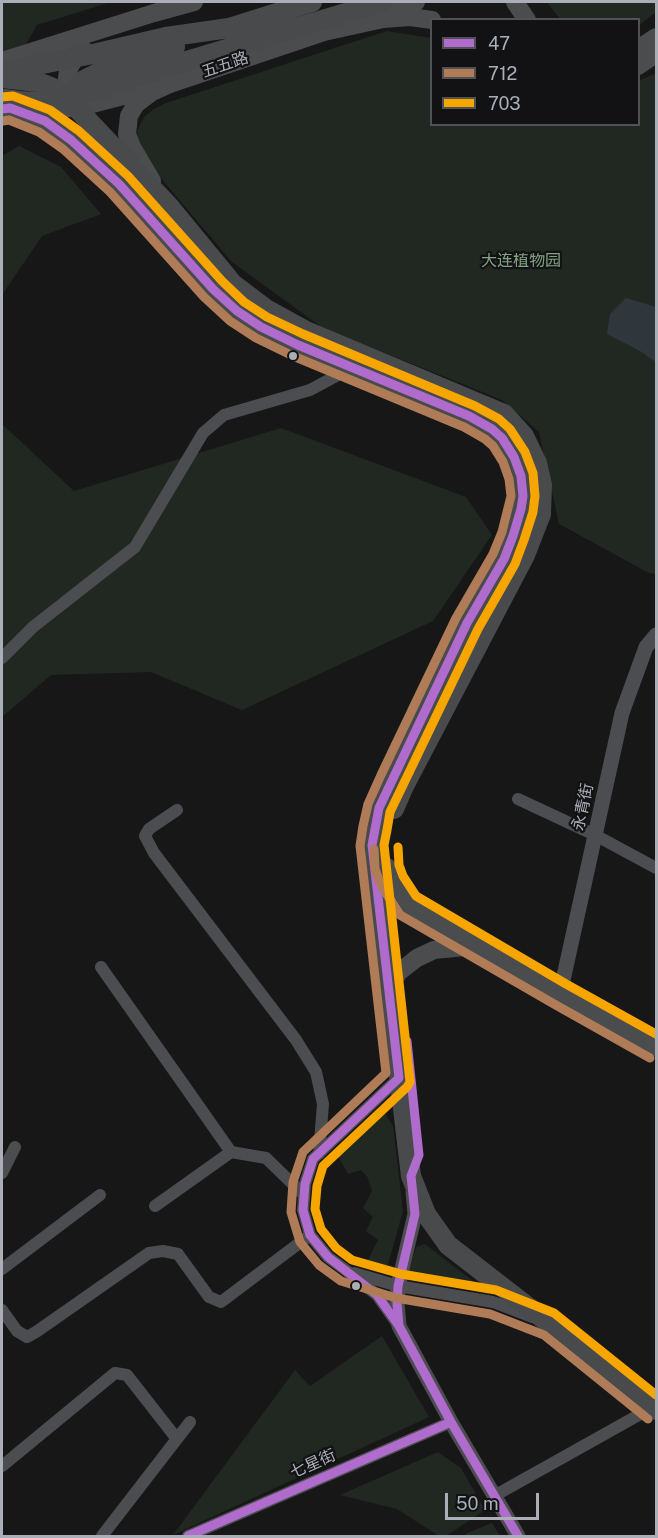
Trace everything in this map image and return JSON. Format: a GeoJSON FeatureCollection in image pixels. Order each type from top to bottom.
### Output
{"type":"FeatureCollection","features":[{"type":"Feature","properties":{"kind":"main road"},"geometry":{"type":"LineString","coordinates":[[2,61],[194,2]]}},
{"type":"Feature","properties":{"kind":"main road","name":"五五路"},"geometry":{"type":"LineString","coordinates":[[75,58],[92,44],[113,35],[212,2]]}},
{"type":"Feature","properties":{"kind":"main road","name":"五五路"},"geometry":{"type":"LineString","coordinates":[[2,72],[166,37],[229,28],[312,2]]}},
{"type":"Feature","properties":{"kind":"main road"},"geometry":{"type":"LineString","coordinates":[[72,105],[160,69],[382,2]]}},
{"type":"Feature","properties":{"kind":"main road"},"geometry":{"type":"LineString","coordinates":[[324,32],[381,10],[416,2]]}},
{"type":"Feature","properties":{"kind":"main road"},"geometry":{"type":"LineString","coordinates":[[515,2],[526,18]]}},
{"type":"Feature","properties":{"kind":"main road","name":"五五路"},"geometry":{"type":"LineString","coordinates":[[170,206],[147,174],[127,134],[129,116],[136,104],[152,92],[324,32],[383,19],[410,17],[430,20]]}},
{"type":"Feature","properties":{"kind":"main road"},"geometry":{"type":"LineString","coordinates":[[119,184],[71,114],[80,82],[100,72],[229,28]]}},
{"type":"Feature","properties":{"kind":"main road"},"geometry":{"type":"LineString","coordinates":[[640,48],[657,37]]}},
{"type":"Feature","properties":{"kind":"main road"},"geometry":{"type":"LineString","coordinates":[[640,65],[657,54]]}},
{"type":"Feature","properties":{"kind":"main road"},"geometry":{"type":"LineString","coordinates":[[72,105],[66,86],[68,70],[75,58]]}},
{"type":"Feature","properties":{"kind":"main road"},"geometry":{"type":"LineString","coordinates":[[2,78],[38,82],[51,87],[72,105],[170,206],[233,284],[266,309],[306,331],[504,414],[524,436],[537,463],[542,485],[542,514],[525,555],[404,786],[388,826],[386,851],[399,1078],[411,1176],[426,1214],[448,1245],[655,1407]]}},
{"type":"Feature","properties":{"kind":"main road"},"geometry":{"type":"LineString","coordinates":[[11,100],[72,105],[170,84]]}},
{"type":"Feature","properties":{"kind":"main road"},"geometry":{"type":"LineString","coordinates":[[2,109],[10,108],[45,122],[71,140],[119,184],[213,289],[237,311],[261,327],[298,345],[469,416],[492,429],[502,438],[514,457],[521,476],[523,496],[513,536],[504,559],[467,623],[379,808],[372,846],[419,1155],[411,1176]]}},
{"type":"Feature","properties":{"kind":"main road"},"geometry":{"type":"LineString","coordinates":[[387,867],[392,881],[407,904],[560,994],[657,1047]]}},
{"type":"Feature","properties":{"kind":"main road"},"geometry":{"type":"LineString","coordinates":[[394,980],[417,958],[434,950],[465,947],[484,950]]}},
{"type":"Feature","properties":{"kind":"street"},"geometry":{"type":"LineString","coordinates":[[2,657],[33,627],[135,547],[203,433],[224,415],[310,390],[353,367]]}},
{"type":"Feature","properties":{"kind":"street","name":"永青街"},"geometry":{"type":"LineString","coordinates":[[560,994],[622,713],[646,647],[657,634]]}},
{"type":"Feature","properties":{"kind":"street"},"geometry":{"type":"LineString","coordinates":[[518,799],[595,835],[657,868]]}},
{"type":"Feature","properties":{"kind":"street"},"geometry":{"type":"LineString","coordinates":[[177,810],[149,829],[145,836],[154,853],[296,1040],[316,1072],[323,1104],[319,1155]]}},
{"type":"Feature","properties":{"kind":"street"},"geometry":{"type":"LineString","coordinates":[[101,967],[231,1152]]}},
{"type":"Feature","properties":{"kind":"street"},"geometry":{"type":"LineString","coordinates":[[399,1078],[314,1159],[305,1184],[303,1210],[310,1235],[328,1257],[377,1295],[399,1326],[451,1422],[518,1536]]}},
{"type":"Feature","properties":{"kind":"street"},"geometry":{"type":"LineString","coordinates":[[2,1173],[15,1147]]}},
{"type":"Feature","properties":{"kind":"street"},"geometry":{"type":"LineString","coordinates":[[155,1206],[231,1152],[266,1158],[304,1195]]}},
{"type":"Feature","properties":{"kind":"street"},"geometry":{"type":"LineString","coordinates":[[399,1326],[398,1286],[415,1214],[411,1176]]}},
{"type":"Feature","properties":{"kind":"street"},"geometry":{"type":"LineString","coordinates":[[2,1269],[100,1195]]}},
{"type":"Feature","properties":{"kind":"street"},"geometry":{"type":"LineString","coordinates":[[2,1310],[17,1331],[27,1337],[149,1253],[162,1251],[178,1254],[209,1297],[221,1302],[310,1235]]}},
{"type":"Feature","properties":{"kind":"street"},"geometry":{"type":"LineString","coordinates":[[347,1271],[398,1286],[493,1302],[550,1324]]}},
{"type":"Feature","properties":{"kind":"street"},"geometry":{"type":"LineString","coordinates":[[2,1466],[115,1373],[127,1375],[177,1439]]}},
{"type":"Feature","properties":{"kind":"street"},"geometry":{"type":"LineString","coordinates":[[494,1496],[655,1407]]}},
{"type":"Feature","properties":{"kind":"street"},"geometry":{"type":"LineString","coordinates":[[102,1536],[190,1422]]}},
{"type":"Feature","properties":{"kind":"street","name":"七星街"},"geometry":{"type":"LineString","coordinates":[[188,1536],[451,1422]]}},
{"type":"Feature","properties":{"kind":"green space"},"geometry":{"type":"Polygon","coordinates":[[[2,2],[111,2],[37,25],[18,59],[2,62],[2,2]]]}},
{"type":"Feature","properties":{"kind":"green space"},"geometry":{"type":"Polygon","coordinates":[[[547,2],[656,2],[656,12],[640,24],[640,18],[559,18],[547,2]]]}},
{"type":"Feature","properties":{"kind":"green space","name":"大连植物园"},"geometry":{"type":"Polygon","coordinates":[[[387,31],[430,38],[430,126],[640,126],[640,81],[656,73],[656,574],[649,573],[559,524],[539,432],[502,400],[323,328],[232,262],[147,162],[139,148],[137,131],[144,117],[166,103],[387,31]]]}},
{"type":"Feature","properties":{"kind":"green space"},"geometry":{"type":"Polygon","coordinates":[[[19,146],[61,167],[101,214],[42,236],[2,295],[2,156],[19,146]]]}},
{"type":"Feature","properties":{"kind":"green space"},"geometry":{"type":"Polygon","coordinates":[[[2,424],[74,491],[281,428],[466,497],[492,535],[433,621],[242,710],[151,672],[51,675],[2,717],[2,424]]]}},
{"type":"Feature","properties":{"kind":"green space"},"geometry":{"type":"Polygon","coordinates":[[[381,1108],[393,1126],[403,1211],[387,1268],[368,1260],[378,1240],[366,1231],[373,1217],[363,1208],[372,1191],[367,1176],[361,1170],[348,1174],[336,1153],[381,1108]]]}},
{"type":"Feature","properties":{"kind":"green space"},"geometry":{"type":"Polygon","coordinates":[[[425,1244],[491,1295],[408,1274],[416,1247],[425,1244]]]}},
{"type":"Feature","properties":{"kind":"green space"},"geometry":{"type":"Polygon","coordinates":[[[382,1336],[429,1417],[173,1535],[295,1370],[310,1386],[382,1336]]]}},
{"type":"Feature","properties":{"kind":"green space"},"geometry":{"type":"Polygon","coordinates":[[[438,1452],[461,1468],[485,1510],[446,1536],[439,1536],[397,1509],[340,1495],[438,1452]]]}},
{"type":"Feature","properties":{"kind":"green space"},"geometry":{"type":"Polygon","coordinates":[[[492,1523],[500,1536],[464,1536],[467,1533],[492,1523]]]}},
{"type":"Feature","properties":{"kind":"shaded area"},"geometry":{"type":"Polygon","coordinates":[[[626,298],[656,307],[656,362],[607,334],[610,314],[626,298]]]}},
{"type":"Feature","properties":{"kind":"transit line","name":"703"},"geometry":{"type":"LineString","coordinates":[[2,97],[13,96],[50,110],[79,131],[128,176],[222,281],[244,302],[267,317],[303,334],[475,406],[499,419],[510,429],[525,452],[533,473],[535,496],[533,512],[524,540],[515,564],[478,629],[390,812],[384,845],[410,1082],[323,1166],[317,1186],[315,1209],[321,1229],[336,1248],[352,1260],[401,1274],[496,1290],[554,1313],[656,1395]]}},
{"type":"Feature","properties":{"kind":"transit line","name":"47"},"geometry":{"type":"LineString","coordinates":[[2,109],[10,108],[45,121],[71,140],[119,184],[213,289],[237,311],[261,327],[298,345],[469,416],[492,429],[502,438],[514,457],[521,476],[523,496],[521,509],[504,559],[467,623],[379,808],[372,845],[399,1078],[313,1159],[305,1184],[303,1210],[310,1235],[328,1257],[377,1295],[399,1326],[451,1422],[518,1536]]}},
{"type":"Feature","properties":{"kind":"transit line","name":"712"},"geometry":{"type":"LineString","coordinates":[[3,121],[9,120],[39,132],[63,149],[110,192],[204,297],[230,321],[256,338],[293,356],[464,427],[493,446],[503,462],[509,479],[511,496],[502,532],[493,554],[456,618],[381,775],[368,804],[363,826],[360,846],[386,1073],[303,1152],[293,1182],[291,1212],[300,1242],[319,1265],[341,1281],[396,1298],[490,1314],[544,1335],[648,1419]]}},
{"type":"Feature","properties":{"kind":"transit line","name":"703"},"geometry":{"type":"LineString","coordinates":[[398,847],[399,865],[403,876],[416,896],[656,1034]]}},
{"type":"Feature","properties":{"kind":"transit line","name":"712"},"geometry":{"type":"LineString","coordinates":[[374,849],[375,869],[381,885],[400,915],[650,1058]]}},
{"type":"Feature","properties":{"kind":"transit line","name":"47"},"geometry":{"type":"LineString","coordinates":[[399,1326],[398,1286],[415,1214],[411,1176],[419,1155],[407,1041]]}},
{"type":"Feature","properties":{"kind":"transit line","name":"47"},"geometry":{"type":"LineString","coordinates":[[188,1536],[451,1422]]}}]}
